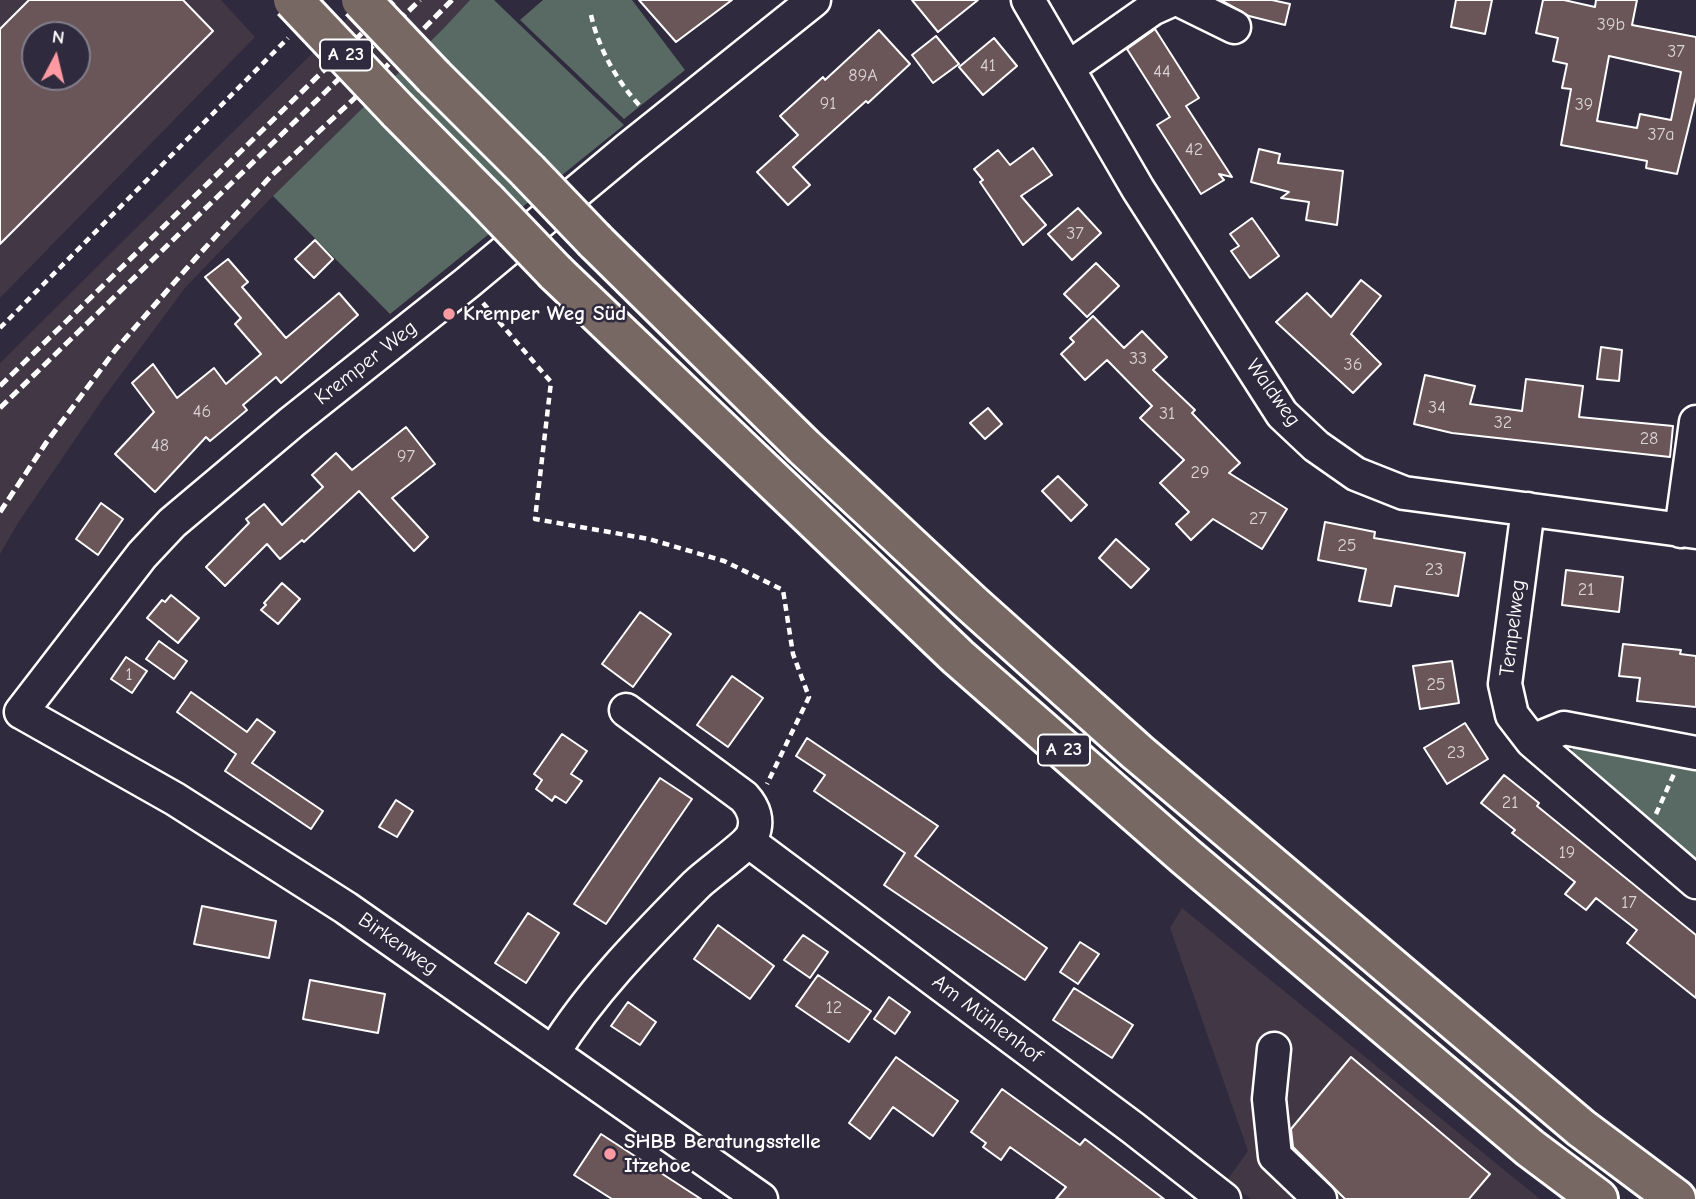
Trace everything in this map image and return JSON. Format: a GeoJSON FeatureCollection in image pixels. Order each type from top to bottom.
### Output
{"type":"FeatureCollection","features":[{"type":"Feature","properties":{"kind":"highway","name":"A 23"},"geometry":{"type":"LineString","coordinates":[[361,0],[595,241],[814,457],[972,604],[1137,752],[1581,1128],[1676,1199]]}},
{"type":"Feature","properties":{"kind":"highway","name":"A 23"},"geometry":{"type":"LineString","coordinates":[[294,15],[398,111],[556,273],[958,657],[1195,865],[1530,1149],[1598,1199]]}},
{"type":"Feature","properties":{"kind":"street","name":"Kremper Weg"},"geometry":{"type":"LineString","coordinates":[[10,712],[172,523],[292,422],[814,0]]}},
{"type":"Feature","properties":{"kind":"street","name":"Waldweg"},"geometry":{"type":"LineString","coordinates":[[1028,0],[1138,189],[1282,414],[1316,446],[1356,474],[1404,493],[1688,532]]}},
{"type":"Feature","properties":{"kind":"street"},"geometry":{"type":"LineString","coordinates":[[1068,68],[1152,9],[1172,0]]}},
{"type":"Feature","properties":{"kind":"street"},"geometry":{"type":"LineString","coordinates":[[1179,0],[1234,27]]}},
{"type":"Feature","properties":{"kind":"street"},"geometry":{"type":"LineString","coordinates":[[1688,532],[1696,422]]}},
{"type":"Feature","properties":{"kind":"street","name":"Tempelweg"},"geometry":{"type":"LineString","coordinates":[[1528,509],[1505,684],[1511,715],[1532,741],[1696,882]]}},
{"type":"Feature","properties":{"kind":"street"},"geometry":{"type":"LineString","coordinates":[[553,1053],[577,1015],[623,961],[698,883],[748,841],[755,825],[754,809],[734,789],[626,710]]}},
{"type":"Feature","properties":{"kind":"street","name":"Birkenweg"},"geometry":{"type":"LineString","coordinates":[[10,712],[175,799],[335,901],[761,1199]]}},
{"type":"Feature","properties":{"kind":"street"},"geometry":{"type":"LineString","coordinates":[[1532,741],[1564,728],[1688,752]]}},
{"type":"Feature","properties":{"kind":"street","name":"Am Mühlenhof"},"geometry":{"type":"LineString","coordinates":[[748,841],[1224,1199]]}},
{"type":"Feature","properties":{"kind":"street"},"geometry":{"type":"LineString","coordinates":[[1275,1049],[1269,1099],[1275,1156],[1320,1199]]}},
{"type":"Feature","properties":{"kind":"path"},"geometry":{"type":"LineString","coordinates":[[0,328],[294,15]]}},
{"type":"Feature","properties":{"kind":"path"},"geometry":{"type":"LineString","coordinates":[[591,15],[596,35],[611,68],[657,125]]}},
{"type":"Feature","properties":{"kind":"path"},"geometry":{"type":"LineString","coordinates":[[467,283],[551,382],[535,519],[649,539],[724,561],[783,590],[793,654],[809,697],[754,809]]}},
{"type":"Feature","properties":{"kind":"path"},"geometry":{"type":"LineString","coordinates":[[1640,834],[1658,811],[1688,752]]}},
{"type":"Feature","properties":{"kind":"shaded area"},"geometry":{"type":"Polygon","coordinates":[[[0,0],[221,0],[255,37],[0,298],[0,0]]]}},
{"type":"Feature","properties":{"kind":"shaded area"},"geometry":{"type":"Polygon","coordinates":[[[366,0],[470,0],[273,196],[185,288],[102,400],[18,523],[0,554],[0,363],[366,0]]]}},
{"type":"Feature","properties":{"kind":"shaded area"},"geometry":{"type":"Polygon","coordinates":[[[1182,908],[1540,1199],[1251,1199],[1227,1180],[1248,1151],[1170,928],[1182,908]]]}},
{"type":"Feature","properties":{"kind":"green space"},"geometry":{"type":"Polygon","coordinates":[[[470,0],[494,0],[624,125],[390,314],[273,196],[470,0]]]}},
{"type":"Feature","properties":{"kind":"green space"},"geometry":{"type":"Polygon","coordinates":[[[543,0],[632,0],[685,70],[624,119],[520,20],[543,0]]]}},
{"type":"Feature","properties":{"kind":"green space"},"geometry":{"type":"Polygon","coordinates":[[[1575,744],[1696,761],[1696,863],[1574,761],[1572,751],[1575,744]]]}},
{"type":"Feature","properties":{"kind":"building"},"geometry":{"type":"Polygon","coordinates":[[[29,0],[183,0],[213,31],[0,244],[0,29],[29,0]]]}},
{"type":"Feature","properties":{"kind":"building"},"geometry":{"type":"Polygon","coordinates":[[[639,0],[732,0],[676,42],[639,0]]]}},
{"type":"Feature","properties":{"kind":"building"},"geometry":{"type":"Polygon","coordinates":[[[912,0],[978,0],[938,32],[912,0]]]}},
{"type":"Feature","properties":{"kind":"building"},"geometry":{"type":"Polygon","coordinates":[[[1221,0],[1272,0],[1290,4],[1285,25],[1249,16],[1221,0]]]}},
{"type":"Feature","properties":{"kind":"building"},"geometry":{"type":"Polygon","coordinates":[[[1456,0],[1492,0],[1485,34],[1451,27],[1456,0]]]}},
{"type":"Feature","properties":{"kind":"building"},"geometry":{"type":"Polygon","coordinates":[[[1543,0],[1564,0],[1595,7],[1596,0],[1637,0],[1632,25],[1696,37],[1696,97],[1677,174],[1646,168],[1647,161],[1561,145],[1571,89],[1562,88],[1567,64],[1553,61],[1558,38],[1536,33],[1543,0]],[[1609,56],[1597,121],[1637,128],[1640,114],[1671,120],[1681,72],[1609,56]]]}},
{"type":"Feature","properties":{"kind":"building"},"geometry":{"type":"Polygon","coordinates":[[[1155,29],[1199,98],[1186,106],[1232,177],[1219,174],[1224,180],[1201,194],[1157,125],[1170,117],[1127,49],[1155,29]]]}},
{"type":"Feature","properties":{"kind":"building"},"geometry":{"type":"Polygon","coordinates":[[[879,30],[910,64],[793,167],[810,185],[788,205],[757,172],[798,135],[780,116],[823,77],[825,80],[879,30]]]}},
{"type":"Feature","properties":{"kind":"building"},"geometry":{"type":"Polygon","coordinates":[[[936,36],[959,64],[933,83],[912,55],[936,36]]]}},
{"type":"Feature","properties":{"kind":"building"},"geometry":{"type":"Polygon","coordinates":[[[994,38],[1017,66],[983,95],[959,67],[994,38]]]}},
{"type":"Feature","properties":{"kind":"building"},"geometry":{"type":"Polygon","coordinates":[[[1033,148],[1052,175],[1021,196],[1046,225],[1023,245],[974,169],[998,150],[1010,165],[1033,148]]]}},
{"type":"Feature","properties":{"kind":"building"},"geometry":{"type":"Polygon","coordinates":[[[1259,149],[1280,154],[1278,163],[1343,171],[1337,225],[1306,220],[1309,202],[1281,198],[1289,192],[1251,182],[1259,149]]]}},
{"type":"Feature","properties":{"kind":"building"},"geometry":{"type":"Polygon","coordinates":[[[1078,208],[1101,233],[1072,260],[1048,234],[1078,208]]]}},
{"type":"Feature","properties":{"kind":"building"},"geometry":{"type":"Polygon","coordinates":[[[1252,218],[1279,256],[1250,278],[1231,251],[1239,246],[1230,234],[1252,218]]]}},
{"type":"Feature","properties":{"kind":"building"},"geometry":{"type":"Polygon","coordinates":[[[315,240],[333,259],[314,278],[295,259],[315,240]]]}},
{"type":"Feature","properties":{"kind":"building"},"geometry":{"type":"Polygon","coordinates":[[[228,259],[248,282],[242,287],[286,338],[339,293],[358,315],[281,383],[276,377],[243,405],[247,410],[210,441],[206,437],[155,492],[115,454],[154,412],[132,383],[153,364],[177,398],[214,368],[226,384],[261,354],[235,324],[241,318],[205,277],[228,259]]]}},
{"type":"Feature","properties":{"kind":"building"},"geometry":{"type":"Polygon","coordinates":[[[1096,263],[1119,286],[1087,317],[1064,294],[1096,263]]]}},
{"type":"Feature","properties":{"kind":"building"},"geometry":{"type":"Polygon","coordinates":[[[1361,280],[1381,296],[1351,334],[1381,364],[1353,393],[1276,322],[1307,293],[1331,317],[1361,280]]]}},
{"type":"Feature","properties":{"kind":"building"},"geometry":{"type":"Polygon","coordinates":[[[1093,316],[1124,348],[1142,331],[1167,357],[1153,370],[1195,410],[1192,413],[1240,463],[1229,473],[1287,509],[1262,549],[1213,519],[1191,540],[1176,524],[1189,512],[1160,483],[1184,460],[1140,418],[1152,406],[1107,360],[1085,380],[1061,354],[1074,342],[1070,338],[1093,316]]]}},
{"type":"Feature","properties":{"kind":"building"},"geometry":{"type":"Polygon","coordinates":[[[1601,347],[1622,350],[1619,381],[1597,379],[1601,347]]]}},
{"type":"Feature","properties":{"kind":"building"},"geometry":{"type":"Polygon","coordinates":[[[1425,375],[1475,386],[1470,404],[1522,411],[1526,379],[1583,386],[1579,417],[1673,426],[1670,457],[1452,433],[1414,424],[1425,375]]]}},
{"type":"Feature","properties":{"kind":"building"},"geometry":{"type":"Polygon","coordinates":[[[988,408],[1002,424],[985,439],[970,423],[988,408]]]}},
{"type":"Feature","properties":{"kind":"building"},"geometry":{"type":"Polygon","coordinates":[[[406,427],[435,464],[392,498],[428,537],[414,551],[359,491],[304,542],[302,540],[280,559],[267,544],[225,586],[206,567],[249,523],[246,519],[264,504],[282,525],[323,487],[312,475],[336,453],[352,470],[406,427]]]}},
{"type":"Feature","properties":{"kind":"building"},"geometry":{"type":"Polygon","coordinates":[[[1058,476],[1087,505],[1071,521],[1042,491],[1058,476]]]}},
{"type":"Feature","properties":{"kind":"building"},"geometry":{"type":"Polygon","coordinates":[[[101,503],[123,519],[98,555],[76,539],[101,503]]]}},
{"type":"Feature","properties":{"kind":"building"},"geometry":{"type":"Polygon","coordinates":[[[1325,522],[1375,532],[1374,538],[1465,553],[1458,596],[1395,586],[1391,606],[1359,601],[1366,569],[1318,560],[1325,522]]]}},
{"type":"Feature","properties":{"kind":"building"},"geometry":{"type":"Polygon","coordinates":[[[1116,539],[1149,569],[1131,588],[1099,558],[1116,539]]]}},
{"type":"Feature","properties":{"kind":"building"},"geometry":{"type":"Polygon","coordinates":[[[1566,570],[1623,577],[1619,612],[1562,605],[1566,570]]]}},
{"type":"Feature","properties":{"kind":"building"},"geometry":{"type":"Polygon","coordinates":[[[282,583],[300,599],[278,624],[261,610],[282,583]]]}},
{"type":"Feature","properties":{"kind":"building"},"geometry":{"type":"Polygon","coordinates":[[[171,595],[199,618],[178,643],[147,618],[162,600],[165,602],[171,595]]]}},
{"type":"Feature","properties":{"kind":"building"},"geometry":{"type":"Polygon","coordinates":[[[640,612],[671,634],[633,687],[602,664],[640,612]]]}},
{"type":"Feature","properties":{"kind":"building"},"geometry":{"type":"Polygon","coordinates":[[[159,641],[187,661],[174,679],[146,659],[159,641]]]}},
{"type":"Feature","properties":{"kind":"building"},"geometry":{"type":"Polygon","coordinates":[[[1623,644],[1681,650],[1680,654],[1696,656],[1696,707],[1637,701],[1640,678],[1619,676],[1623,644]]]}},
{"type":"Feature","properties":{"kind":"building"},"geometry":{"type":"Polygon","coordinates":[[[126,657],[147,671],[132,693],[111,679],[126,657]]]}},
{"type":"Feature","properties":{"kind":"building"},"geometry":{"type":"Polygon","coordinates":[[[1452,661],[1459,703],[1420,709],[1413,666],[1452,661]]]}},
{"type":"Feature","properties":{"kind":"building"},"geometry":{"type":"Polygon","coordinates":[[[732,676],[763,698],[728,747],[697,725],[732,676]]]}},
{"type":"Feature","properties":{"kind":"building"},"geometry":{"type":"Polygon","coordinates":[[[191,692],[247,732],[257,719],[275,732],[252,763],[323,811],[311,829],[225,771],[236,754],[177,712],[191,692]]]}},
{"type":"Feature","properties":{"kind":"building"},"geometry":{"type":"Polygon","coordinates":[[[1465,723],[1488,759],[1447,784],[1424,748],[1465,723]]]}},
{"type":"Feature","properties":{"kind":"building"},"geometry":{"type":"Polygon","coordinates":[[[562,734],[587,751],[571,774],[582,781],[566,803],[555,796],[552,801],[536,789],[542,780],[534,774],[562,734]]]}},
{"type":"Feature","properties":{"kind":"building"},"geometry":{"type":"Polygon","coordinates":[[[807,738],[938,826],[915,856],[1047,948],[1025,980],[884,885],[905,853],[814,791],[825,775],[796,756],[807,738]]]}},
{"type":"Feature","properties":{"kind":"building"},"geometry":{"type":"Polygon","coordinates":[[[1504,775],[1539,803],[1537,806],[1696,935],[1696,998],[1627,943],[1637,930],[1596,898],[1586,910],[1565,894],[1575,882],[1512,833],[1515,830],[1481,803],[1504,775]]]}},
{"type":"Feature","properties":{"kind":"building"},"geometry":{"type":"Polygon","coordinates":[[[660,778],[692,799],[606,924],[574,904],[660,778]]]}},
{"type":"Feature","properties":{"kind":"building"},"geometry":{"type":"Polygon","coordinates":[[[396,800],[413,811],[397,837],[379,827],[396,800]]]}},
{"type":"Feature","properties":{"kind":"building"},"geometry":{"type":"Polygon","coordinates":[[[202,906],[276,921],[269,958],[194,944],[202,906]]]}},
{"type":"Feature","properties":{"kind":"building"},"geometry":{"type":"Polygon","coordinates":[[[528,913],[559,933],[526,983],[495,963],[528,913]]]}},
{"type":"Feature","properties":{"kind":"building"},"geometry":{"type":"Polygon","coordinates":[[[718,925],[774,966],[750,999],[694,959],[718,925]]]}},
{"type":"Feature","properties":{"kind":"building"},"geometry":{"type":"Polygon","coordinates":[[[803,935],[828,952],[810,978],[784,960],[803,935]]]}},
{"type":"Feature","properties":{"kind":"building"},"geometry":{"type":"Polygon","coordinates":[[[1080,942],[1099,954],[1078,984],[1060,972],[1080,942]]]}},
{"type":"Feature","properties":{"kind":"building"},"geometry":{"type":"Polygon","coordinates":[[[818,975],[871,1011],[849,1042],[796,1006],[818,975]]]}},
{"type":"Feature","properties":{"kind":"building"},"geometry":{"type":"Polygon","coordinates":[[[310,980],[385,994],[378,1033],[303,1019],[310,980]]]}},
{"type":"Feature","properties":{"kind":"building"},"geometry":{"type":"Polygon","coordinates":[[[1074,988],[1133,1025],[1112,1058],[1053,1020],[1074,988]]]}},
{"type":"Feature","properties":{"kind":"building"},"geometry":{"type":"Polygon","coordinates":[[[889,997],[910,1012],[895,1034],[874,1019],[889,997]]]}},
{"type":"Feature","properties":{"kind":"building"},"geometry":{"type":"Polygon","coordinates":[[[628,1002],[656,1022],[640,1045],[611,1026],[628,1002]]]}},
{"type":"Feature","properties":{"kind":"building"},"geometry":{"type":"Polygon","coordinates":[[[896,1057],[958,1101],[933,1136],[893,1107],[870,1139],[849,1123],[896,1057]]]}},
{"type":"Feature","properties":{"kind":"building"},"geometry":{"type":"Polygon","coordinates":[[[1351,1057],[1490,1174],[1469,1199],[1345,1199],[1293,1147],[1291,1129],[1351,1057]]]}},
{"type":"Feature","properties":{"kind":"building"},"geometry":{"type":"Polygon","coordinates":[[[1002,1089],[1080,1145],[1085,1139],[1164,1199],[1056,1199],[1066,1187],[1010,1147],[1001,1160],[983,1147],[986,1143],[971,1132],[1002,1089]]]}},
{"type":"Feature","properties":{"kind":"building","name":"SHBB Beratungsstelle Itzehoe"},"geometry":{"type":"Polygon","coordinates":[[[601,1134],[701,1199],[612,1199],[574,1175],[601,1134]]]}},
{"type":"Feature","properties":{"kind":"railway"},"geometry":{"type":"LineString","coordinates":[[0,386],[396,0]]}},
{"type":"Feature","properties":{"kind":"railway"},"geometry":{"type":"LineString","coordinates":[[0,408],[420,0]]}},
{"type":"Feature","properties":{"kind":"railway"},"geometry":{"type":"LineString","coordinates":[[0,512],[46,443],[116,349],[195,259],[271,176],[357,96],[452,0]]}},
{"type":"Feature","properties":{"kind":"place","name":"Kremper Weg Süd"},"geometry":{"type":"Point","coordinates":[449,314]}},
{"type":"Feature","properties":{"kind":"place","name":"SHBB Beratungsstelle Itzehoe"},"geometry":{"type":"Point","coordinates":[610,1154]}}]}
